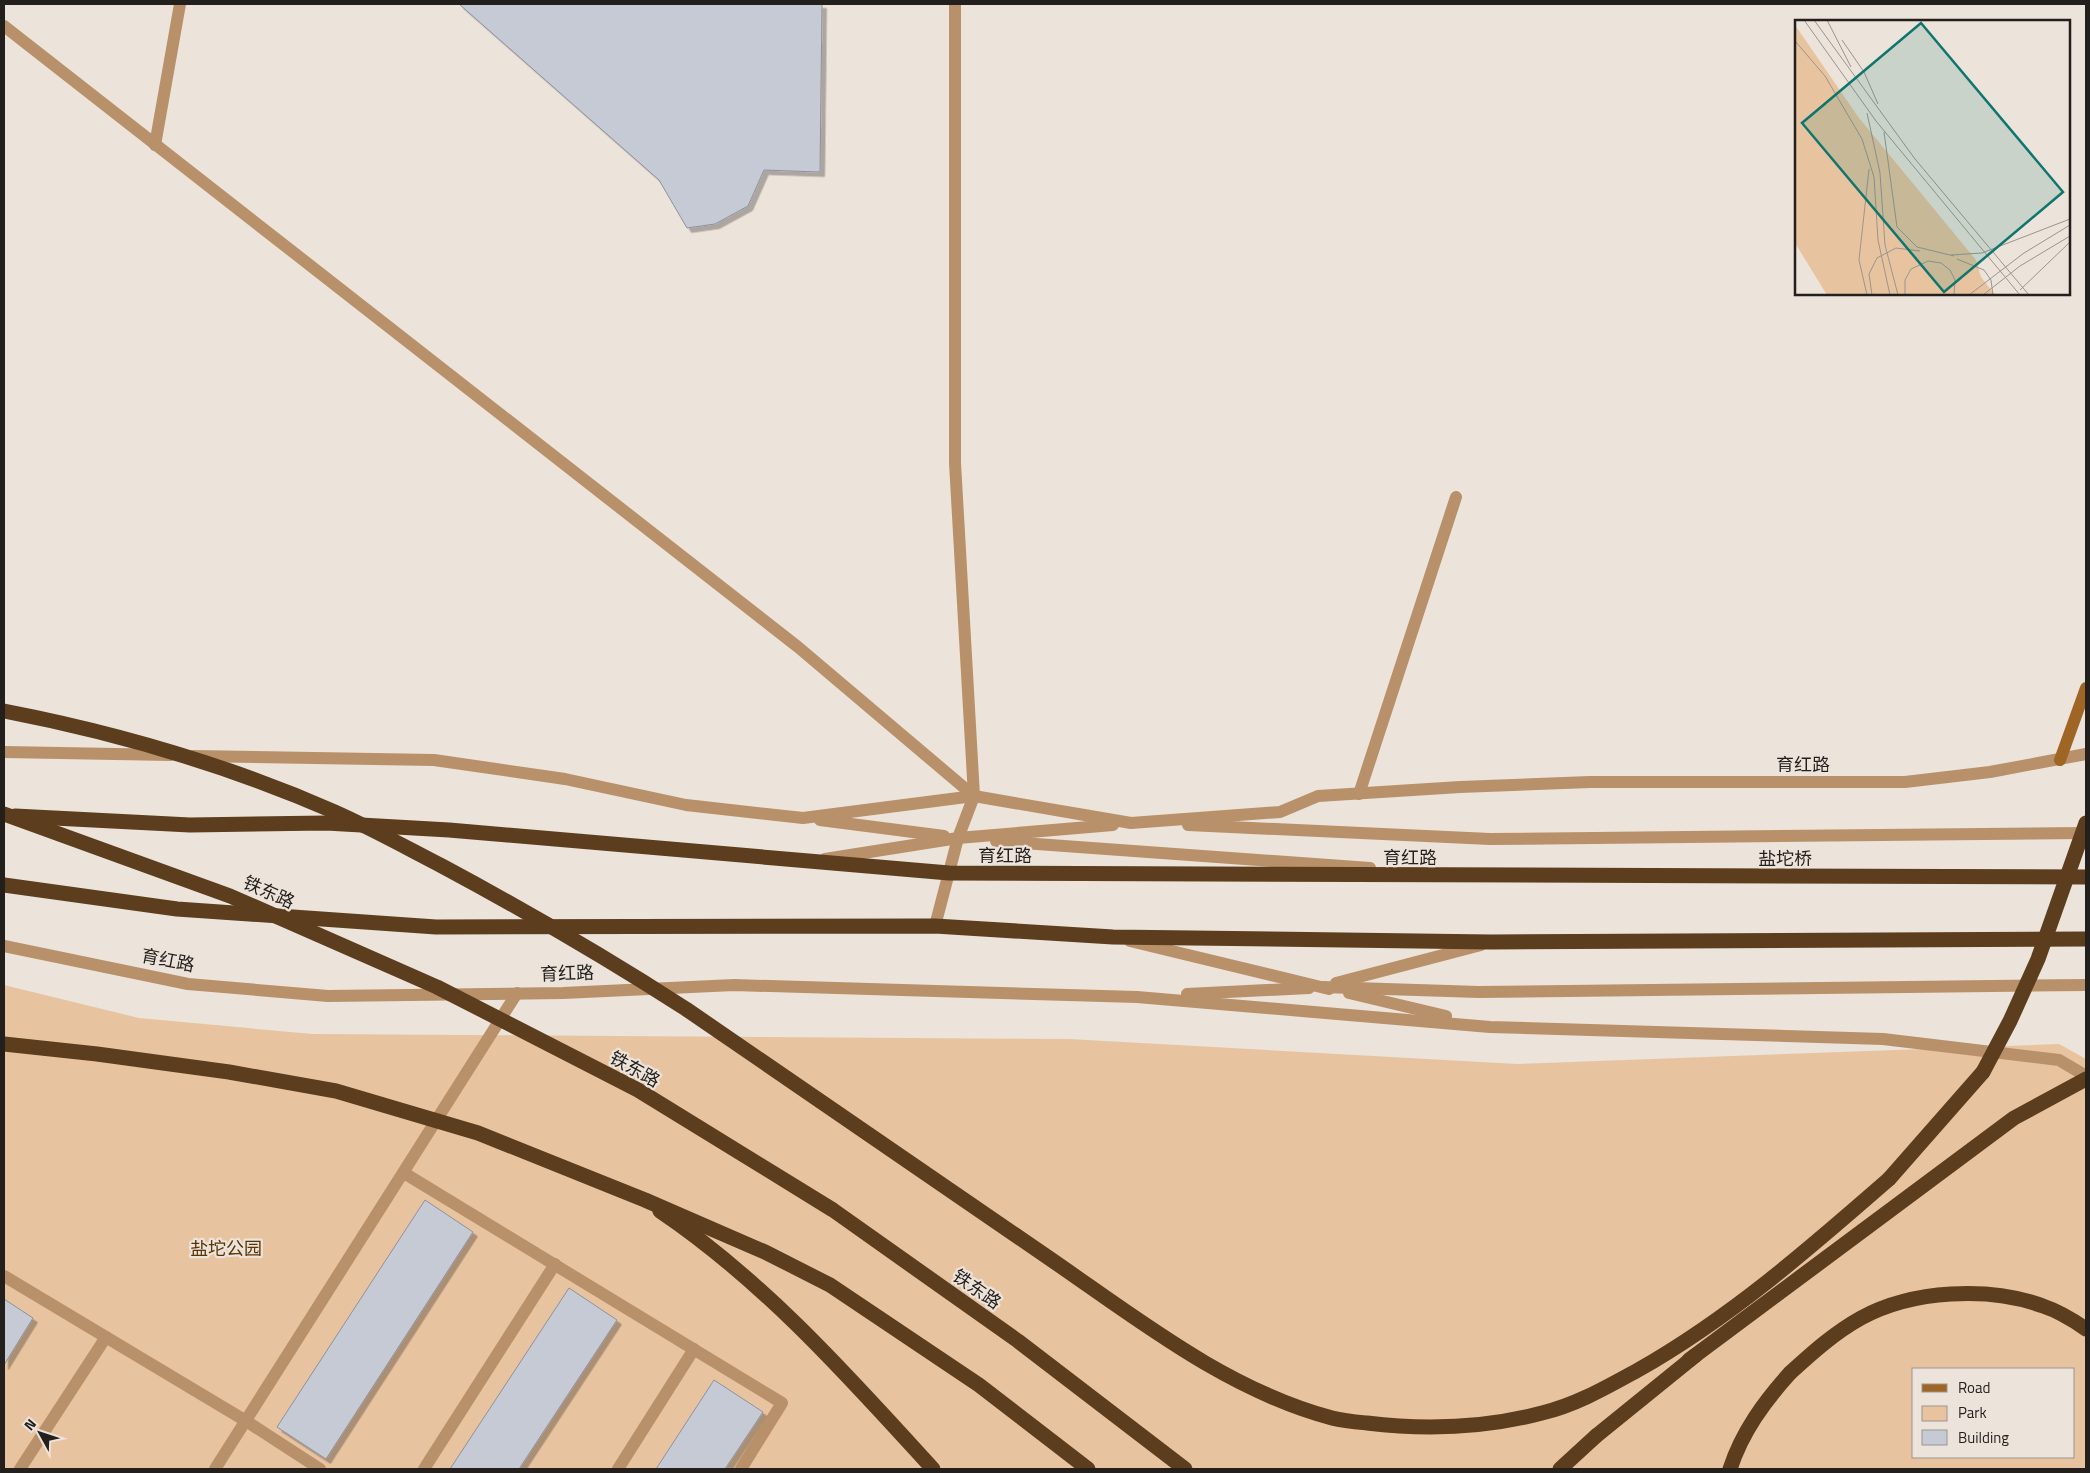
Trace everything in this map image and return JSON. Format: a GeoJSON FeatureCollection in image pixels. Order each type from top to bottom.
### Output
{"type":"FeatureCollection","features":[{"type":"Feature","properties":{"kind":"highway"},"geometry":{"type":"LineString","coordinates":[[4,711],[135,740],[223,768],[336,812],[505,900],[614,963],[686,1009],[1165,1338],[1250,1388],[1292,1406],[1336,1419],[1390,1426],[1443,1428],[1495,1422],[1544,1413],[1596,1393],[1683,1344],[1780,1282],[1908,1196]]}},
{"type":"Feature","properties":{"kind":"highway","name":"育红路"},"geometry":{"type":"LineString","coordinates":[[4,815],[190,825],[326,823],[450,830],[949,873],[1484,876]]}},
{"type":"Feature","properties":{"kind":"highway","name":"铁东路"},"geometry":{"type":"LineString","coordinates":[[4,815],[230,896],[437,987],[638,1090],[834,1210],[1018,1342],[1185,1469]]}},
{"type":"Feature","properties":{"kind":"highway"},"geometry":{"type":"LineString","coordinates":[[1560,1469],[1596,1436],[1780,1282],[1889,1179],[1947,1116],[1987,1064],[2010,1021],[2038,959],[2086,823]]}},
{"type":"Feature","properties":{"kind":"highway","name":"盐坨桥"},"geometry":{"type":"LineString","coordinates":[[1484,876],[2086,877]]}},
{"type":"Feature","properties":{"kind":"highway","name":"育红路"},"geometry":{"type":"LineString","coordinates":[[4,885],[177,908],[436,927],[935,926],[1113,937],[1491,942]]}},
{"type":"Feature","properties":{"kind":"highway"},"geometry":{"type":"LineString","coordinates":[[1491,942],[2086,940]]}},
{"type":"Feature","properties":{"kind":"highway"},"geometry":{"type":"LineString","coordinates":[[4,1044],[200,1068],[336,1091],[478,1133],[645,1200],[765,1252],[830,1285],[979,1385],[1088,1469]]}},
{"type":"Feature","properties":{"kind":"highway"},"geometry":{"type":"LineString","coordinates":[[1689,1360],[2014,1118],[2086,1077]]}},
{"type":"Feature","properties":{"kind":"highway"},"geometry":{"type":"LineString","coordinates":[[1683,1344],[1792,1264],[1889,1179]]}},
{"type":"Feature","properties":{"kind":"highway"},"geometry":{"type":"LineString","coordinates":[[645,1200],[697,1236],[766,1293],[811,1337],[934,1469]]}},
{"type":"Feature","properties":{"kind":"highway"},"geometry":{"type":"LineString","coordinates":[[1730,1469],[1737,1449],[1764,1402],[1790,1373],[1827,1340],[1862,1317],[1895,1304],[1942,1294],[1970,1293],[2006,1297],[2042,1305],[2086,1329]]}},
{"type":"Feature","properties":{"kind":"street"},"geometry":{"type":"LineString","coordinates":[[156,145],[180,4]]}},
{"type":"Feature","properties":{"kind":"street"},"geometry":{"type":"LineString","coordinates":[[935,926],[958,838],[974,796],[955,463],[955,4]]}},
{"type":"Feature","properties":{"kind":"street"},"geometry":{"type":"LineString","coordinates":[[4,26],[798,647],[974,796]]}},
{"type":"Feature","properties":{"kind":"street"},"geometry":{"type":"LineString","coordinates":[[1360,794],[1456,497]]}},
{"type":"Feature","properties":{"kind":"street"},"geometry":{"type":"LineString","coordinates":[[2060,760],[2086,688]]}},
{"type":"Feature","properties":{"kind":"street","name":"育红路"},"geometry":{"type":"LineString","coordinates":[[4,752],[434,760],[564,779],[686,806],[803,818],[958,838],[1484,876]]}},
{"type":"Feature","properties":{"kind":"street","name":"育红路"},"geometry":{"type":"LineString","coordinates":[[808,862],[958,838],[1280,812],[1318,796],[1590,782],[1905,782],[2060,760],[2086,754]]}},
{"type":"Feature","properties":{"kind":"street","name":"育红路"},"geometry":{"type":"LineString","coordinates":[[803,818],[974,796],[1131,823],[1490,839],[2086,833]]}},
{"type":"Feature","properties":{"kind":"street","name":"育红路"},"geometry":{"type":"LineString","coordinates":[[1113,937],[1490,1027]]}},
{"type":"Feature","properties":{"kind":"street","name":"育红路"},"geometry":{"type":"LineString","coordinates":[[1323,987],[1491,942]]}},
{"type":"Feature","properties":{"kind":"street","name":"育红路"},"geometry":{"type":"LineString","coordinates":[[4,946],[188,984],[328,996],[517,993],[734,985],[1137,997],[1490,1027],[1883,1039],[2059,1060],[2086,1077]]}},
{"type":"Feature","properties":{"kind":"street","name":"育红路"},"geometry":{"type":"LineString","coordinates":[[1137,997],[1323,987],[1479,992],[2086,985]]}},
{"type":"Feature","properties":{"kind":"street"},"geometry":{"type":"LineString","coordinates":[[215,1469],[517,993]]}},
{"type":"Feature","properties":{"kind":"street"},"geometry":{"type":"LineString","coordinates":[[404,1172],[782,1403],[742,1469]]}},
{"type":"Feature","properties":{"kind":"street"},"geometry":{"type":"LineString","coordinates":[[424,1469],[555,1264]]}},
{"type":"Feature","properties":{"kind":"street"},"geometry":{"type":"LineString","coordinates":[[4,1276],[246,1421],[320,1469]]}},
{"type":"Feature","properties":{"kind":"street"},"geometry":{"type":"LineString","coordinates":[[20,1469],[106,1337]]}},
{"type":"Feature","properties":{"kind":"street"},"geometry":{"type":"LineString","coordinates":[[618,1469],[694,1350]]}},
{"type":"Feature","properties":{"kind":"green space","name":"盐坨公园"},"geometry":{"type":"Polygon","coordinates":[[[4,985],[139,1018],[312,1034],[1069,1039],[1517,1064],[2059,1044],[2086,1059],[2086,1469],[4,1469],[4,985]]]}},
{"type":"Feature","properties":{"kind":"building"},"geometry":{"type":"Polygon","coordinates":[[[459,4],[822,4],[820,172],[764,170],[748,206],[715,224],[687,228],[659,180],[459,4]]]}},
{"type":"Feature","properties":{"kind":"building"},"geometry":{"type":"Polygon","coordinates":[[[425,1200],[473,1232],[326,1459],[277,1427],[425,1200]]]}},
{"type":"Feature","properties":{"kind":"building"},"geometry":{"type":"Polygon","coordinates":[[[569,1288],[617,1320],[519,1469],[450,1469],[569,1288]]]}},
{"type":"Feature","properties":{"kind":"building"},"geometry":{"type":"Polygon","coordinates":[[[4,1299],[33,1318],[4,1365],[4,1299]]]}},
{"type":"Feature","properties":{"kind":"building"},"geometry":{"type":"Polygon","coordinates":[[[714,1380],[763,1412],[725,1469],[656,1469],[714,1380]]]}}]}
